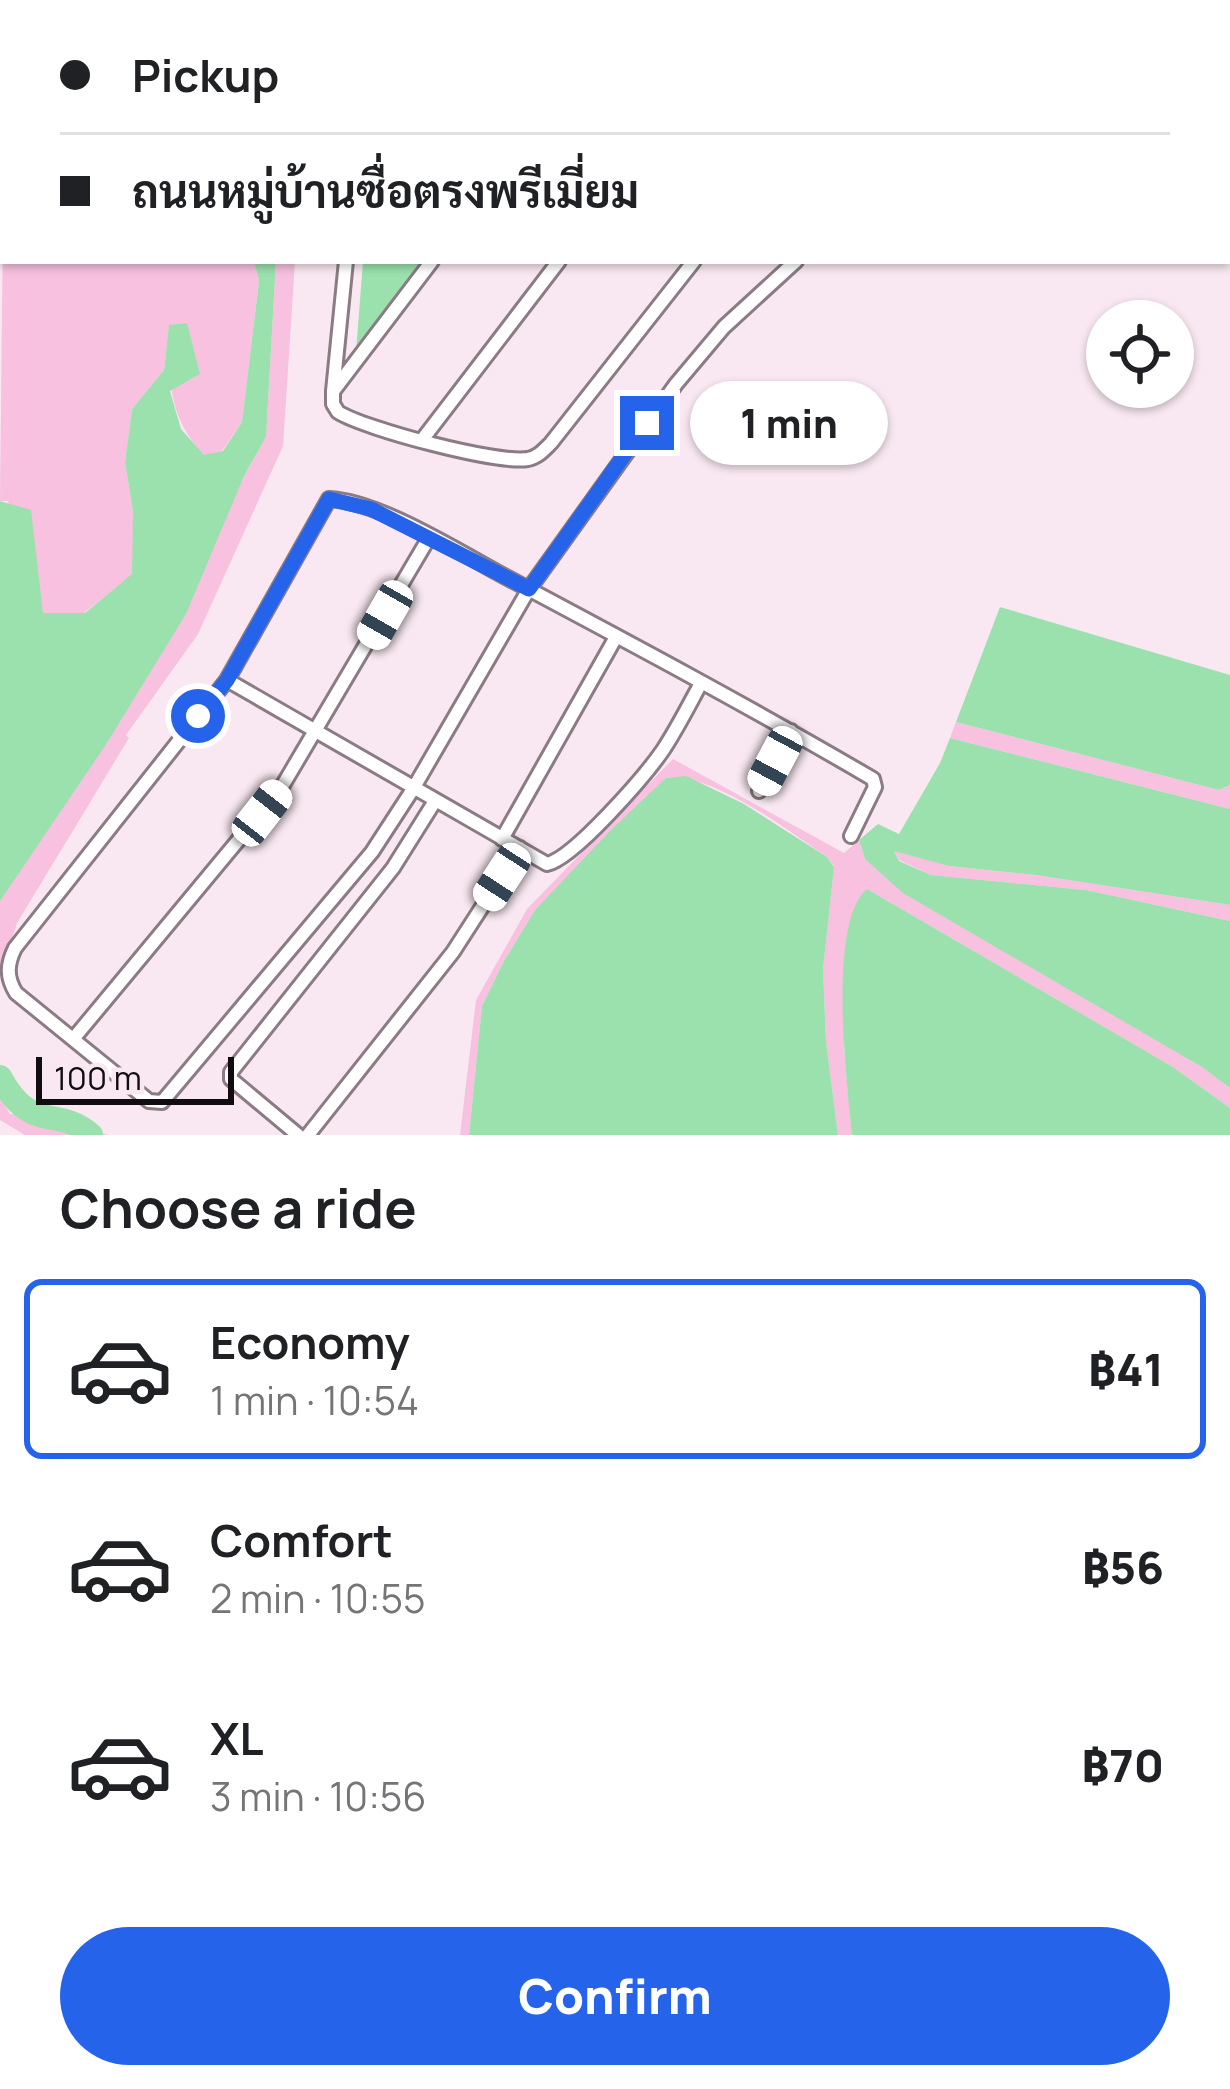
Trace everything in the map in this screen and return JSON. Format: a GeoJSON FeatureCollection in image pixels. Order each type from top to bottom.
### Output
{"type":"FeatureCollection","features":[{"type":"Feature","properties":{"kind":"street"},"geometry":{"type":"LineString","coordinates":[[346,264],[333,392],[333,404],[343,416],[422,440],[516,459],[541,453],[692,264]]}},
{"type":"Feature","properties":{"kind":"street"},"geometry":{"type":"LineString","coordinates":[[333,392],[430,264]]}},
{"type":"Feature","properties":{"kind":"street"},"geometry":{"type":"LineString","coordinates":[[422,440],[557,264]]}},
{"type":"Feature","properties":{"kind":"street"},"geometry":{"type":"LineString","coordinates":[[793,264],[724,327],[688,370],[529,589],[372,851],[162,1102],[149,1101],[16,993],[8,977],[9,960],[82,860],[227,680],[329,499],[371,509],[430,536],[529,589],[701,683],[791,730],[876,783],[851,836]]}},
{"type":"Feature","properties":{"kind":"street"},"geometry":{"type":"LineString","coordinates":[[74,1039],[262,813],[317,733],[430,536]]}},
{"type":"Feature","properties":{"kind":"street"},"geometry":{"type":"LineString","coordinates":[[502,838],[616,637]]}},
{"type":"Feature","properties":{"kind":"street"},"geometry":{"type":"LineString","coordinates":[[227,680],[547,864],[564,856],[626,795],[663,750],[701,683]]}},
{"type":"Feature","properties":{"kind":"street"},"geometry":{"type":"LineString","coordinates":[[759,791],[791,730]]}},
{"type":"Feature","properties":{"kind":"street"},"geometry":{"type":"LineString","coordinates":[[435,801],[393,868],[231,1072],[231,1079],[303,1135],[453,952],[520,848]]}},
{"type":"Feature","properties":{"kind":"shaded area"},"geometry":{"type":"Polygon","coordinates":[[[3,264],[255,264],[259,280],[242,422],[222,451],[204,456],[176,410],[169,326],[164,370],[132,409],[125,462],[133,512],[133,574],[84,613],[43,613],[39,585],[8,501],[0,501],[3,264]]]}},
{"type":"Feature","properties":{"kind":"shaded area"},"geometry":{"type":"Polygon","coordinates":[[[255,264],[276,264],[266,437],[244,476],[186,614],[105,746],[0,901],[0,501],[31,510],[43,613],[85,613],[132,574],[133,512],[125,462],[132,409],[164,370],[169,325],[187,323],[200,374],[170,391],[181,429],[204,455],[223,451],[242,422],[259,281],[255,264]]]}},
{"type":"Feature","properties":{"kind":"shaded area"},"geometry":{"type":"Polygon","coordinates":[[[276,264],[295,264],[283,446],[198,634],[126,735],[129,738],[17,923],[0,976],[0,901],[42,835],[266,437],[276,264]]]}},
{"type":"Feature","properties":{"kind":"shaded area"},"geometry":{"type":"Polygon","coordinates":[[[363,264],[427,264],[356,352],[363,264]]]}},
{"type":"Feature","properties":{"kind":"shaded area"},"geometry":{"type":"Polygon","coordinates":[[[1000,607],[1230,675],[1230,785],[1219,790],[956,722],[1000,607]]]}},
{"type":"Feature","properties":{"kind":"shaded area"},"geometry":{"type":"Polygon","coordinates":[[[956,722],[1219,790],[1230,785],[1230,809],[950,738],[956,722]]]}},
{"type":"Feature","properties":{"kind":"shaded area"},"geometry":{"type":"Polygon","coordinates":[[[950,738],[1230,809],[1230,905],[949,866],[894,851],[899,861],[931,875],[1086,890],[1230,921],[1230,1088],[1202,1067],[903,893],[865,859],[859,840],[878,824],[899,834],[950,738]]]}},
{"type":"Feature","properties":{"kind":"shaded area"},"geometry":{"type":"Polygon","coordinates":[[[673,759],[844,853],[859,840],[865,859],[1202,1067],[1230,1088],[1230,1108],[1173,1067],[867,889],[844,964],[844,1049],[852,1135],[838,1135],[823,969],[834,866],[728,794],[706,784],[666,778],[535,910],[504,961],[482,1006],[469,1135],[460,1135],[476,1000],[527,909],[673,759]]]}},
{"type":"Feature","properties":{"kind":"shaded area"},"geometry":{"type":"Polygon","coordinates":[[[686,776],[744,804],[827,857],[834,867],[823,969],[838,1135],[469,1135],[482,1006],[504,961],[535,910],[611,830],[666,778],[686,776]]]}},
{"type":"Feature","properties":{"kind":"shaded area"},"geometry":{"type":"Polygon","coordinates":[[[893,849],[949,866],[1230,905],[1230,921],[1086,890],[931,875],[899,860],[893,849]]]}},
{"type":"Feature","properties":{"kind":"shaded area"},"geometry":{"type":"Polygon","coordinates":[[[867,889],[1173,1067],[1230,1108],[1230,1135],[852,1135],[843,968],[855,907],[867,889]]]}},
{"type":"Feature","properties":{"kind":"shaded area"},"geometry":{"type":"Polygon","coordinates":[[[0,1097],[10,1114],[71,1117],[107,1135],[25,1135],[0,1120],[0,1097]]]}},
{"type":"Feature","properties":{"kind":"waterway"},"geometry":{"type":"LineString","coordinates":[[0,1077],[23,1106],[91,1135]]}},
{"type":"Feature","properties":{"kind":"route"},"geometry":{"type":"LineString","coordinates":[[198,716],[227,680],[329,499],[371,509],[529,589],[647,423]]}}]}
